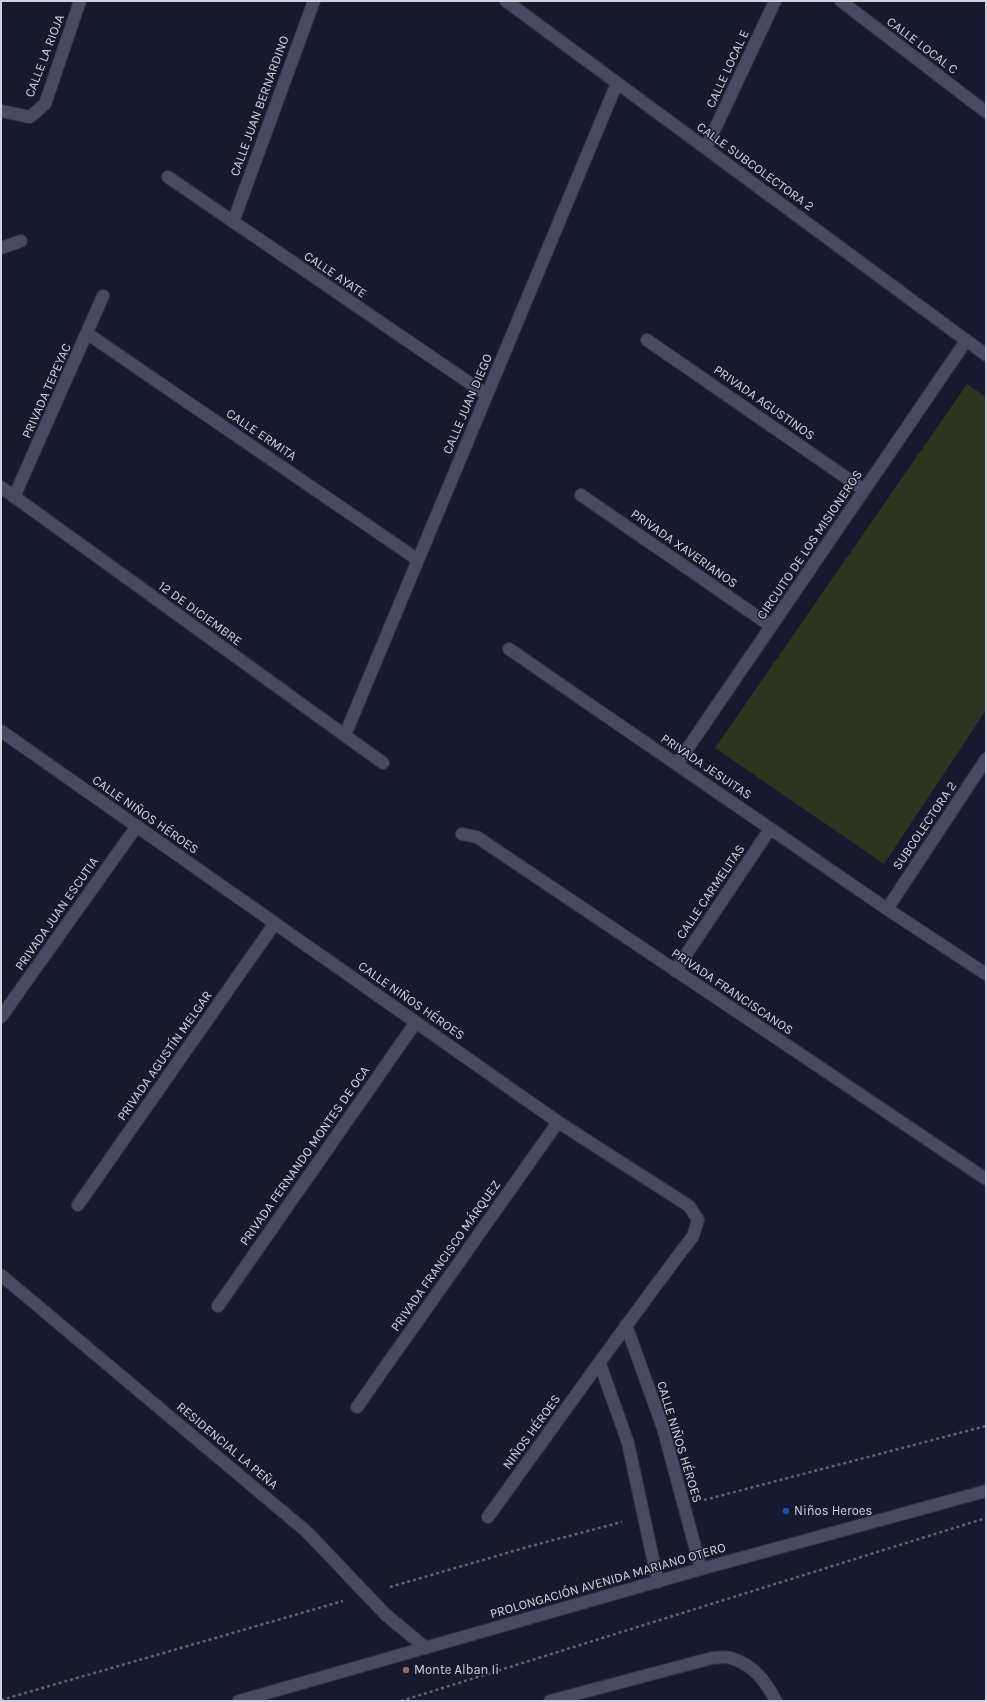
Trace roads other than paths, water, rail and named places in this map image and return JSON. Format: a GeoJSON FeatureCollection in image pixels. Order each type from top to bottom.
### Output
{"type":"FeatureCollection","features":[{"type":"Feature","properties":{"kind":"street","name":"CALLE LA RIOJA"},"geometry":{"type":"LineString","coordinates":[[1,111],[30,117],[45,104],[80,1]]}},
{"type":"Feature","properties":{"kind":"street","name":"CALLE JUAN BERNARDINO"},"geometry":{"type":"LineString","coordinates":[[233,222],[314,1]]}},
{"type":"Feature","properties":{"kind":"street","name":"CALLE SUBCOLECTORA 2"},"geometry":{"type":"LineString","coordinates":[[506,1],[986,355]]}},
{"type":"Feature","properties":{"kind":"street","name":"CALLE LOCAL E"},"geometry":{"type":"LineString","coordinates":[[706,148],[775,1]]}},
{"type":"Feature","properties":{"kind":"street","name":"CALLE LOCAL C"},"geometry":{"type":"LineString","coordinates":[[841,1],[986,112]]}},
{"type":"Feature","properties":{"kind":"street","name":"CALLE JUAN DIEGO"},"geometry":{"type":"LineString","coordinates":[[345,735],[617,83]]}},
{"type":"Feature","properties":{"kind":"street","name":"CALLE AYATE"},"geometry":{"type":"LineString","coordinates":[[168,177],[487,395]]}},
{"type":"Feature","properties":{"kind":"street"},"geometry":{"type":"LineString","coordinates":[[1,248],[21,242]]}},
{"type":"Feature","properties":{"kind":"street","name":"PRIVADA TEPEYAC"},"geometry":{"type":"LineString","coordinates":[[14,498],[88,334],[103,296]]}},
{"type":"Feature","properties":{"kind":"street","name":"CALLE ERMITA"},"geometry":{"type":"LineString","coordinates":[[88,334],[418,560]]}},
{"type":"Feature","properties":{"kind":"street","name":"PRIVADA AGUSTINOS"},"geometry":{"type":"LineString","coordinates":[[647,340],[864,490]]}},
{"type":"Feature","properties":{"kind":"street","name":"CIRCUITO DE LOS MISIONEROS"},"geometry":{"type":"LineString","coordinates":[[677,764],[966,341]]}},
{"type":"Feature","properties":{"kind":"street","name":"12 DE DICIEMBRE"},"geometry":{"type":"LineString","coordinates":[[1,487],[14,498],[383,763]]}},
{"type":"Feature","properties":{"kind":"street","name":"PRIVADA XAVERIANOS"},"geometry":{"type":"LineString","coordinates":[[581,495],[771,626]]}},
{"type":"Feature","properties":{"kind":"street","name":"PRIVADA JESUITAS"},"geometry":{"type":"LineString","coordinates":[[509,649],[887,909],[986,974]]}},
{"type":"Feature","properties":{"kind":"street","name":"CALLE NIÑOS HÉROES"},"geometry":{"type":"LineString","coordinates":[[1,731],[558,1122],[689,1206],[698,1220],[693,1236],[626,1325],[600,1364]]}},
{"type":"Feature","properties":{"kind":"street","name":"SUBCOLECTORA 2"},"geometry":{"type":"LineString","coordinates":[[887,909],[982,773],[986,759]]}},
{"type":"Feature","properties":{"kind":"street","name":"PRIVADA JUAN ESCUTIA"},"geometry":{"type":"LineString","coordinates":[[1,1017],[137,826]]}},
{"type":"Feature","properties":{"kind":"street","name":"CALLE CARMELITAS"},"geometry":{"type":"LineString","coordinates":[[675,971],[770,829]]}},
{"type":"Feature","properties":{"kind":"street","name":"PRIVADA FRANCISCANOS"},"geometry":{"type":"LineString","coordinates":[[462,834],[477,837],[986,1179]]}},
{"type":"Feature","properties":{"kind":"street","name":"PRIVADA AGUSTÍN MELGAR"},"geometry":{"type":"LineString","coordinates":[[78,1205],[275,923]]}},
{"type":"Feature","properties":{"kind":"street","name":"PRIVADA FERNANDO MONTES DE OCA"},"geometry":{"type":"LineString","coordinates":[[218,1306],[416,1022]]}},
{"type":"Feature","properties":{"kind":"street","name":"PRIVADA FRANCISCO MÁRQUEZ"},"geometry":{"type":"LineString","coordinates":[[357,1407],[558,1122]]}},
{"type":"Feature","properties":{"kind":"street","name":"RESIDENCIAL LA PEÑA"},"geometry":{"type":"LineString","coordinates":[[1,1275],[307,1532],[386,1615],[426,1648]]}},
{"type":"Feature","properties":{"kind":"street","name":"CALLE NIÑOS HÉROES"},"geometry":{"type":"LineString","coordinates":[[626,1325],[663,1428],[701,1569]]}},
{"type":"Feature","properties":{"kind":"street"},"geometry":{"type":"LineString","coordinates":[[600,1364],[628,1443],[658,1582]]}},
{"type":"Feature","properties":{"kind":"street","name":"NIÑOS HÉROES"},"geometry":{"type":"LineString","coordinates":[[488,1517],[600,1364]]}},
{"type":"Feature","properties":{"kind":"street","name":"PROLONGACIÓN AVENIDA MARIANO OTERO"},"geometry":{"type":"LineString","coordinates":[[239,1701],[701,1569],[986,1491]]}},
{"type":"Feature","properties":{"kind":"street"},"geometry":{"type":"LineString","coordinates":[[550,1701],[712,1658],[730,1657],[755,1671],[766,1682],[776,1701]]}},
{"type":"Feature","properties":{"kind":"place","name":"Niños Heroes"},"geometry":{"type":"Point","coordinates":[786,1511]}},
{"type":"Feature","properties":{"kind":"place","name":"Monte Alban Ii"},"geometry":{"type":"Point","coordinates":[406,1670]}}]}
